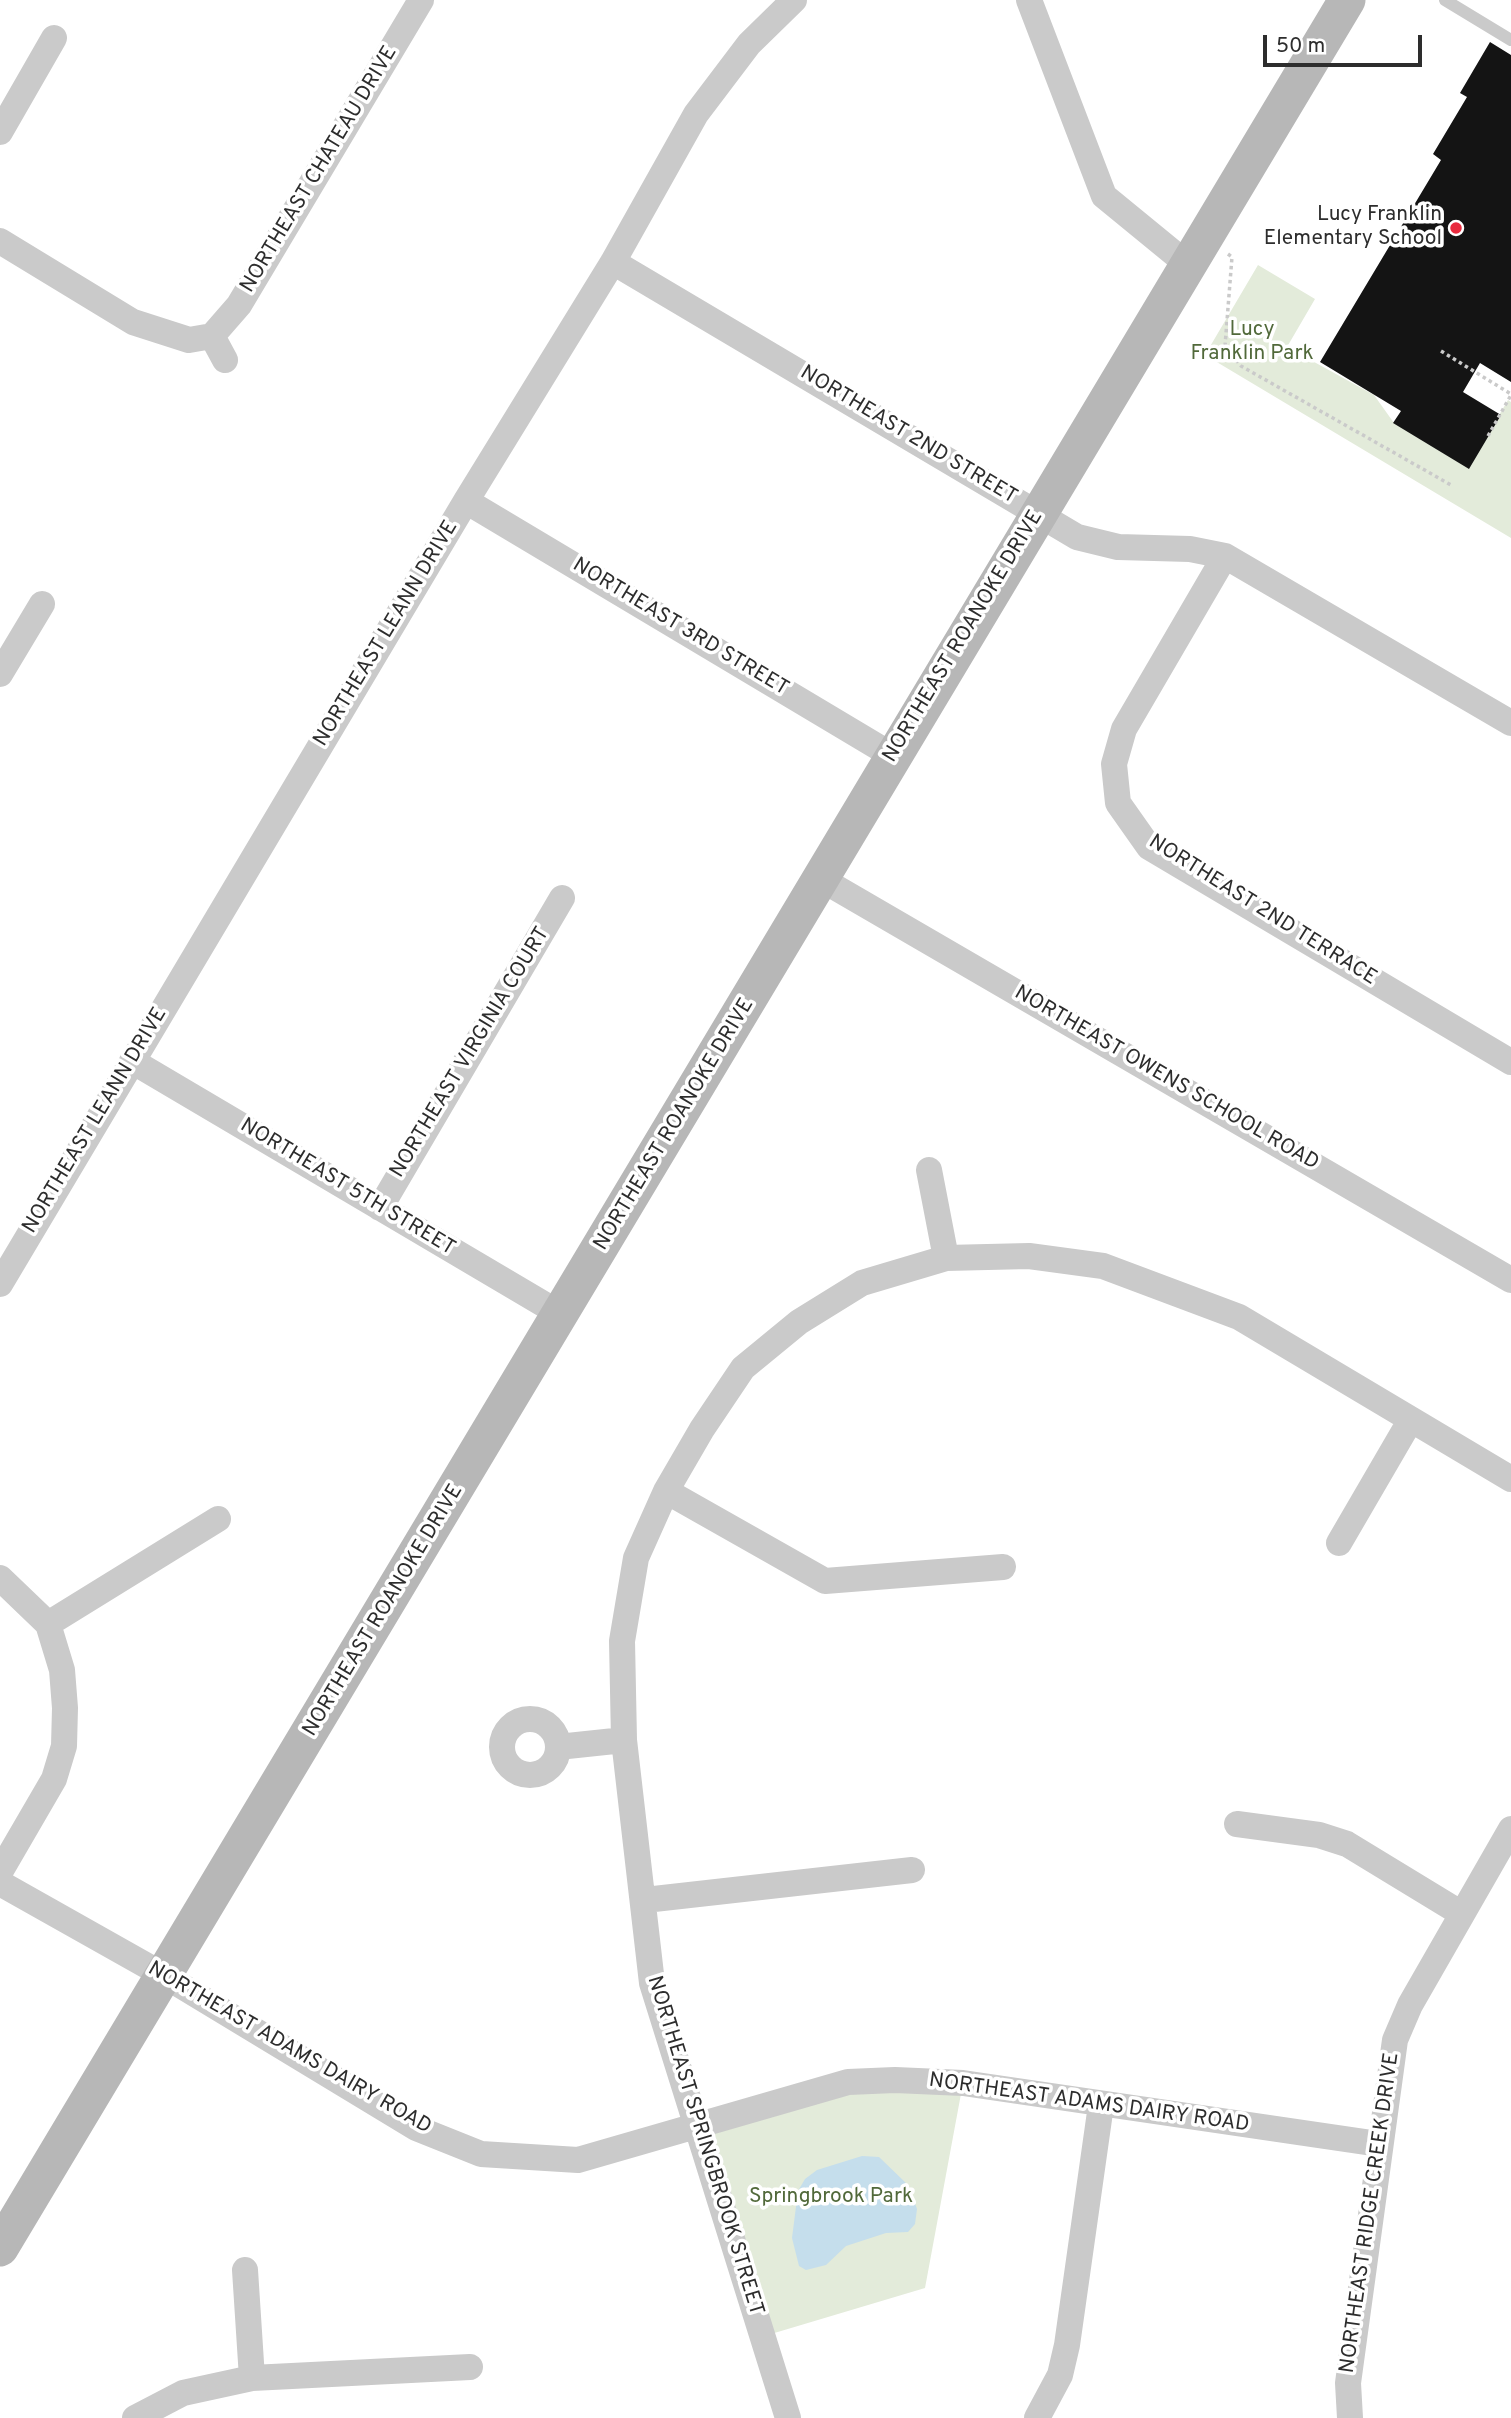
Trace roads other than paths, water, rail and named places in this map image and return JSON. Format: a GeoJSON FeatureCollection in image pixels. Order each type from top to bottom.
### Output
{"type":"FeatureCollection","features":[{"type":"Feature","properties":{"kind":"street","name":"NORTHEAST CHATEAU DRIVE"},"geometry":{"type":"LineString","coordinates":[[212,336],[239,305],[421,0]]}},
{"type":"Feature","properties":{"kind":"street","name":"NORTHEAST LEANN DRIVE"},"geometry":{"type":"LineString","coordinates":[[0,1284],[466,501],[613,262],[696,114],[749,44],[794,0]]}},
{"type":"Feature","properties":{"kind":"street","name":"NORTHEAST ROANOKE DRIVE"},"geometry":{"type":"LineString","coordinates":[[0,2248],[562,1315],[1038,513],[1347,0]]}},
{"type":"Feature","properties":{"kind":"street"},"geometry":{"type":"LineString","coordinates":[[1038,3],[1104,196],[1188,264]]}},
{"type":"Feature","properties":{"kind":"street"},"geometry":{"type":"LineString","coordinates":[[0,132],[54,38]]}},
{"type":"Feature","properties":{"kind":"street"},"geometry":{"type":"LineString","coordinates":[[0,241],[133,321],[160,333],[189,340],[212,336],[225,360]]}},
{"type":"Feature","properties":{"kind":"street","name":"NORTHEAST 2ND STREET"},"geometry":{"type":"LineString","coordinates":[[613,262],[1077,537],[1118,547],[1189,549],[1225,556],[1511,723]]}},
{"type":"Feature","properties":{"kind":"street","name":"NORTHEAST 3RD STREET"},"geometry":{"type":"LineString","coordinates":[[466,501],[893,756]]}},
{"type":"Feature","properties":{"kind":"street","name":"NORTHEAST 2ND TERRACE"},"geometry":{"type":"LineString","coordinates":[[1225,556],[1124,729],[1114,764],[1118,803],[1149,847],[1511,1062]]}},
{"type":"Feature","properties":{"kind":"street"},"geometry":{"type":"LineString","coordinates":[[0,674],[42,604]]}},
{"type":"Feature","properties":{"kind":"street","name":"NORTHEAST OWENS SCHOOL ROAD"},"geometry":{"type":"LineString","coordinates":[[821,879],[1511,1280]]}},
{"type":"Feature","properties":{"kind":"street","name":"NORTHEAST VIRGINIA COURT"},"geometry":{"type":"LineString","coordinates":[[380,1208],[562,898]]}},
{"type":"Feature","properties":{"kind":"street","name":"NORTHEAST 5TH STREET"},"geometry":{"type":"LineString","coordinates":[[132,1061],[562,1315]]}},
{"type":"Feature","properties":{"kind":"street"},"geometry":{"type":"LineString","coordinates":[[929,1170],[946,1258]]}},
{"type":"Feature","properties":{"kind":"street","name":"NORTHEAST SPRINGBROOK STREET"},"geometry":{"type":"LineString","coordinates":[[788,2418],[652,1983],[645,1900],[624,1740],[624,1629],[636,1558],[666,1491],[702,1429],[743,1368],[799,1322],[862,1283],[946,1258],[1029,1256],[1103,1266],[1239,1317],[1409,1421],[1511,1479]]}},
{"type":"Feature","properties":{"kind":"street"},"geometry":{"type":"LineString","coordinates":[[1339,1543],[1409,1421]]}},
{"type":"Feature","properties":{"kind":"street"},"geometry":{"type":"LineString","coordinates":[[666,1491],[825,1581],[1003,1567]]}},
{"type":"Feature","properties":{"kind":"street"},"geometry":{"type":"LineString","coordinates":[[48,1623],[218,1519]]}},
{"type":"Feature","properties":{"kind":"street"},"geometry":{"type":"LineString","coordinates":[[0,1578],[48,1623],[62,1670],[64,1746],[54,1779],[0,1872]]}},
{"type":"Feature","properties":{"kind":"street"},"geometry":{"type":"LineString","coordinates":[[558,1746],[624,1740]]}},
{"type":"Feature","properties":{"kind":"street"},"geometry":{"type":"LineString","coordinates":[[1237,1824],[1319,1835],[1348,1844],[1462,1914]]}},
{"type":"Feature","properties":{"kind":"street","name":"NORTHEAST RIDGE CREEK DRIVE"},"geometry":{"type":"LineString","coordinates":[[1350,2418],[1348,2383],[1395,2040],[1410,2005],[1511,1829]]}},
{"type":"Feature","properties":{"kind":"street"},"geometry":{"type":"LineString","coordinates":[[645,1900],[912,1870]]}},
{"type":"Feature","properties":{"kind":"street","name":"NORTHEAST ADAMS DAIRY ROAD"},"geometry":{"type":"LineString","coordinates":[[0,1883],[165,1976],[416,2128],[481,2154],[579,2160],[848,2082],[895,2080],[962,2083],[1379,2144]]}},
{"type":"Feature","properties":{"kind":"street"},"geometry":{"type":"LineString","coordinates":[[1037,2418],[1060,2375],[1067,2345],[1101,2105]]}},
{"type":"Feature","properties":{"kind":"street"},"geometry":{"type":"LineString","coordinates":[[245,2270],[252,2378]]}},
{"type":"Feature","properties":{"kind":"street"},"geometry":{"type":"LineString","coordinates":[[135,2418],[183,2393],[252,2378],[470,2367]]}},
{"type":"Feature","properties":{"kind":"lane"},"geometry":{"type":"LineString","coordinates":[[1445,0],[1511,40]]}},
{"type":"Feature","properties":{"kind":"water"},"geometry":{"type":"Polygon","coordinates":[[[862,2156],[879,2157],[908,2185],[917,2209],[915,2224],[908,2232],[886,2233],[846,2246],[826,2265],[806,2270],[799,2266],[792,2238],[798,2191],[805,2179],[817,2170],[862,2156]]]}},
{"type":"Feature","properties":{"kind":"place","name":"Lucy Franklin Elementary School"},"geometry":{"type":"Point","coordinates":[1456,228]}},
{"type":"Feature","properties":{"kind":"park label","name":"Lucy Franklin Park"},"geometry":{"type":"Point","coordinates":[1252,343]}},
{"type":"Feature","properties":{"kind":"park label","name":"Springbrook Park"},"geometry":{"type":"Point","coordinates":[831,2198]}}]}
